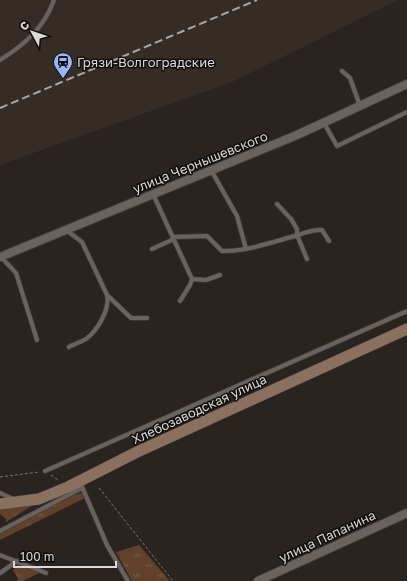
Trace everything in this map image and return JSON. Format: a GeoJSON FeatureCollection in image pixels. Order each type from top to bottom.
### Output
{"type":"FeatureCollection","features":[{"type":"Feature","properties":{"kind":"street","name":"улица Чернышевского"},"geometry":{"type":"LineString","coordinates":[[0,256],[324,123],[407,84]]}},
{"type":"Feature","properties":{"kind":"street","name":"Хлебозаводская улица"},"geometry":{"type":"LineString","coordinates":[[0,504],[39,499],[68,487],[81,484],[407,329]]}},
{"type":"Feature","properties":{"kind":"street","name":"улица Папанина"},"geometry":{"type":"LineString","coordinates":[[258,581],[407,513]]}},
{"type":"Feature","properties":{"kind":"lane"},"geometry":{"type":"LineString","coordinates":[[0,60],[20,48],[32,36],[49,15],[54,0]]}},
{"type":"Feature","properties":{"kind":"lane"},"geometry":{"type":"LineString","coordinates":[[342,71],[350,78],[360,106]]}},
{"type":"Feature","properties":{"kind":"lane"},"geometry":{"type":"LineString","coordinates":[[324,123],[337,146],[407,112]]}},
{"type":"Feature","properties":{"kind":"lane"},"geometry":{"type":"LineString","coordinates":[[211,170],[237,216],[246,249]]}},
{"type":"Feature","properties":{"kind":"lane"},"geometry":{"type":"LineString","coordinates":[[153,194],[192,278],[190,285],[180,301]]}},
{"type":"Feature","properties":{"kind":"lane"},"geometry":{"type":"LineString","coordinates":[[277,204],[291,219],[297,229],[296,235],[307,259]]}},
{"type":"Feature","properties":{"kind":"lane"},"geometry":{"type":"LineString","coordinates":[[152,249],[173,238],[207,236],[222,251],[234,252],[296,235],[312,229],[322,230],[329,241]]}},
{"type":"Feature","properties":{"kind":"lane"},"geometry":{"type":"LineString","coordinates":[[66,230],[82,242],[107,295],[109,303],[99,324],[86,338],[69,347]]}},
{"type":"Feature","properties":{"kind":"lane"},"geometry":{"type":"LineString","coordinates":[[0,256],[16,273],[37,340]]}},
{"type":"Feature","properties":{"kind":"lane"},"geometry":{"type":"LineString","coordinates":[[192,278],[206,280],[220,275]]}},
{"type":"Feature","properties":{"kind":"lane"},"geometry":{"type":"LineString","coordinates":[[107,295],[131,318],[147,318]]}},
{"type":"Feature","properties":{"kind":"lane"},"geometry":{"type":"LineString","coordinates":[[46,471],[407,311]]}},
{"type":"Feature","properties":{"kind":"lane"},"geometry":{"type":"LineString","coordinates":[[0,531],[81,484],[107,545],[128,581]]}},
{"type":"Feature","properties":{"kind":"lane"},"geometry":{"type":"LineString","coordinates":[[0,493],[21,502]]}},
{"type":"Feature","properties":{"kind":"lane"},"geometry":{"type":"LineString","coordinates":[[0,555],[46,573]]}},
{"type":"Feature","properties":{"kind":"lane"},"geometry":{"type":"LineString","coordinates":[[0,573],[17,562]]}},
{"type":"Feature","properties":{"kind":"path"},"geometry":{"type":"LineString","coordinates":[[0,477],[46,471],[68,487]]}},
{"type":"Feature","properties":{"kind":"path"},"geometry":{"type":"LineString","coordinates":[[99,488],[173,581]]}},
{"type":"Feature","properties":{"kind":"shaded area"},"geometry":{"type":"Polygon","coordinates":[[[0,0],[398,0],[232,82],[0,165],[0,0]]]}},
{"type":"Feature","properties":{"kind":"green space"},"geometry":{"type":"Polygon","coordinates":[[[81,493],[85,498],[0,540],[0,533],[72,496],[81,493]]]}},
{"type":"Feature","properties":{"kind":"green space"},"geometry":{"type":"Polygon","coordinates":[[[38,502],[6,522],[6,519],[0,514],[0,509],[38,502]]]}},
{"type":"Feature","properties":{"kind":"green space"},"geometry":{"type":"Polygon","coordinates":[[[139,545],[170,581],[132,581],[116,552],[139,545]]]}},
{"type":"Feature","properties":{"kind":"green space"},"geometry":{"type":"Polygon","coordinates":[[[19,564],[41,572],[23,581],[17,581],[18,578],[13,570],[19,564]]]}},
{"type":"Feature","properties":{"kind":"railway"},"geometry":{"type":"LineString","coordinates":[[0,108],[257,0]]}},
{"type":"Feature","properties":{"kind":"place","name":"Грязи-Волгоградские"},"geometry":{"type":"Point","coordinates":[63,79]}}]}
